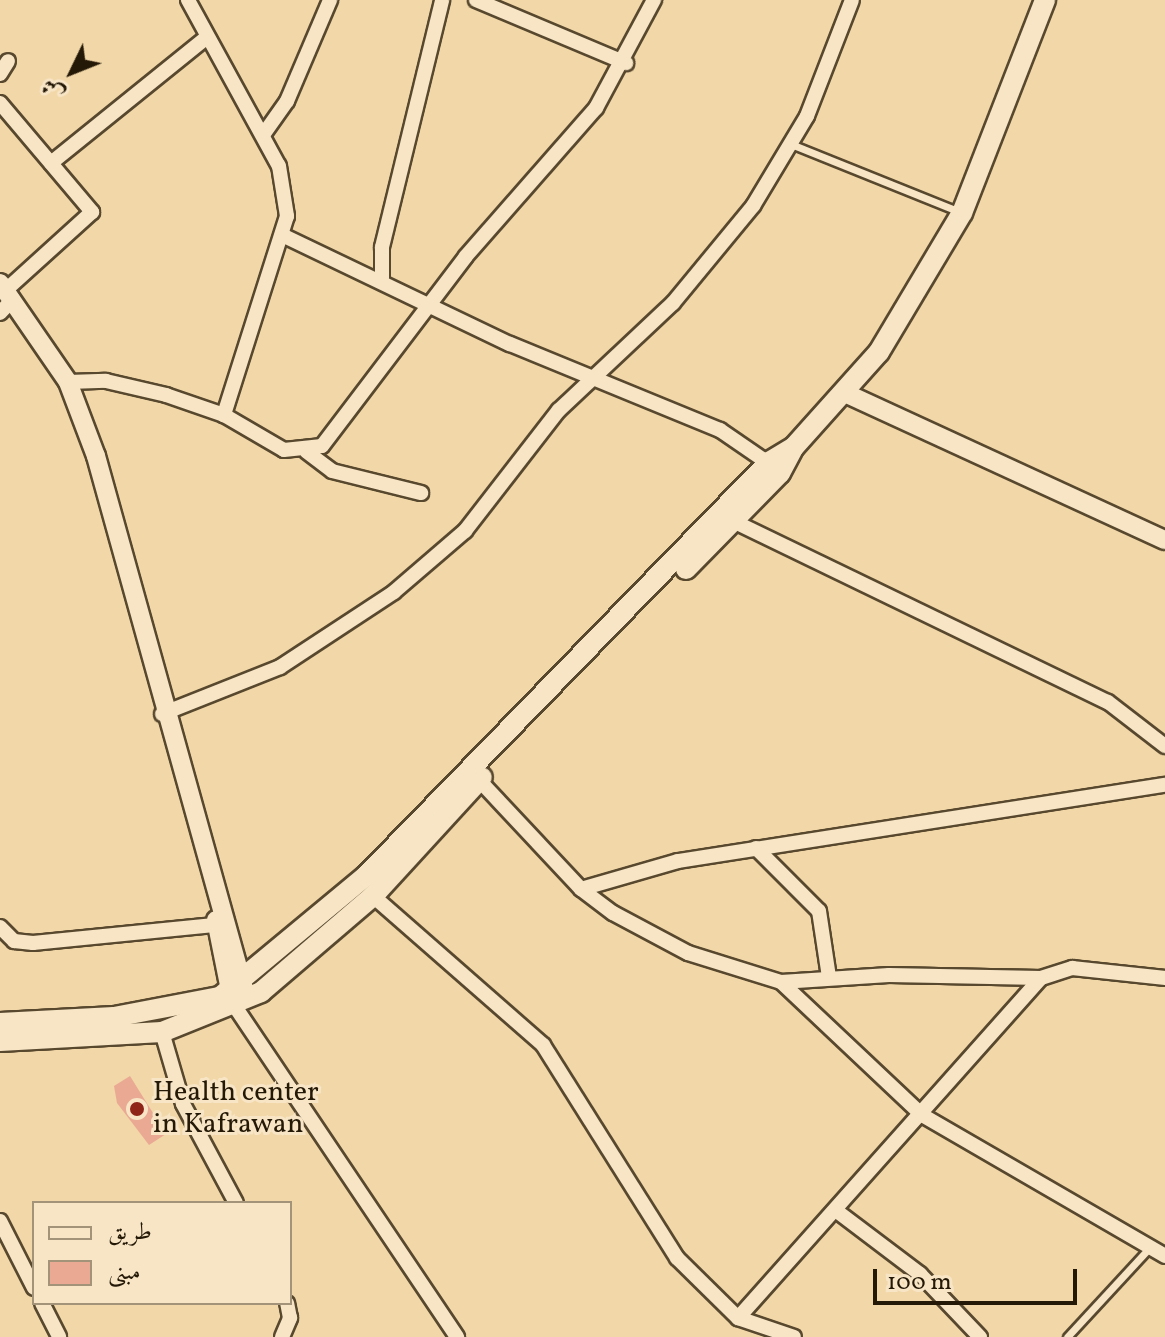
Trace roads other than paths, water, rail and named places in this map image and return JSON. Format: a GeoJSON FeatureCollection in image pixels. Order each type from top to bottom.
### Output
{"type":"FeatureCollection","features":[{"type":"Feature","properties":{"kind":"main road"},"geometry":{"type":"LineString","coordinates":[[0,1041],[162,1032],[238,994],[366,876],[775,467],[845,393],[914,303],[962,213],[1045,0]]}},
{"type":"Feature","properties":{"kind":"main road"},"geometry":{"type":"LineString","coordinates":[[0,1023],[145,1013],[238,994],[279,980],[373,896],[479,780],[733,521],[775,467]]}},
{"type":"Feature","properties":{"kind":"street"},"geometry":{"type":"LineString","coordinates":[[188,0],[206,38],[279,166],[287,216],[224,415]]}},
{"type":"Feature","properties":{"kind":"street"},"geometry":{"type":"LineString","coordinates":[[263,135],[293,88],[330,0]]}},
{"type":"Feature","properties":{"kind":"street"},"geometry":{"type":"LineString","coordinates":[[382,278],[382,247],[442,0]]}},
{"type":"Feature","properties":{"kind":"street"},"geometry":{"type":"LineString","coordinates":[[476,0],[626,63]]}},
{"type":"Feature","properties":{"kind":"street"},"geometry":{"type":"LineString","coordinates":[[307,452],[333,438],[434,307],[466,256],[539,177],[626,63],[654,0]]}},
{"type":"Feature","properties":{"kind":"street"},"geometry":{"type":"LineString","coordinates":[[162,714],[280,667],[405,584],[465,531],[559,410],[600,376],[709,262],[791,144],[852,0]]}},
{"type":"Feature","properties":{"kind":"street"},"geometry":{"type":"LineString","coordinates":[[51,163],[206,38]]}},
{"type":"Feature","properties":{"kind":"street"},"geometry":{"type":"LineString","coordinates":[[0,103],[92,212],[6,291],[0,313]]}},
{"type":"Feature","properties":{"kind":"street"},"geometry":{"type":"LineString","coordinates":[[282,235],[382,278],[434,307],[720,430],[775,467]]}},
{"type":"Feature","properties":{"kind":"street"},"geometry":{"type":"LineString","coordinates":[[6,291],[68,382],[96,456],[216,919],[250,1027],[457,1337]]}},
{"type":"Feature","properties":{"kind":"street"},"geometry":{"type":"LineString","coordinates":[[68,382],[106,381],[224,415],[284,450],[307,452],[332,471],[421,493]]}},
{"type":"Feature","properties":{"kind":"street"},"geometry":{"type":"LineString","coordinates":[[845,393],[1165,540]]}},
{"type":"Feature","properties":{"kind":"street"},"geometry":{"type":"LineString","coordinates":[[733,521],[1108,702],[1165,746]]}},
{"type":"Feature","properties":{"kind":"street"},"geometry":{"type":"LineString","coordinates":[[479,780],[581,889],[688,953],[781,982],[829,977],[1041,978],[1072,968],[1165,978]]}},
{"type":"Feature","properties":{"kind":"street"},"geometry":{"type":"LineString","coordinates":[[581,889],[756,848],[1165,785]]}},
{"type":"Feature","properties":{"kind":"street"},"geometry":{"type":"LineString","coordinates":[[756,848],[819,911],[829,977]]}},
{"type":"Feature","properties":{"kind":"street"},"geometry":{"type":"LineString","coordinates":[[373,896],[535,1036],[677,1258],[738,1318],[794,1337]]}},
{"type":"Feature","properties":{"kind":"street"},"geometry":{"type":"LineString","coordinates":[[0,927],[14,941],[33,943],[216,919]]}},
{"type":"Feature","properties":{"kind":"street"},"geometry":{"type":"LineString","coordinates":[[738,1318],[838,1212],[1041,978]]}},
{"type":"Feature","properties":{"kind":"street"},"geometry":{"type":"LineString","coordinates":[[781,982],[922,1115],[1165,1256]]}},
{"type":"Feature","properties":{"kind":"street"},"geometry":{"type":"LineString","coordinates":[[162,1032],[183,1104],[235,1201]]}},
{"type":"Feature","properties":{"kind":"street"},"geometry":{"type":"LineString","coordinates":[[838,1212],[920,1274],[980,1337]]}},
{"type":"Feature","properties":{"kind":"street"},"geometry":{"type":"LineString","coordinates":[[0,1221],[32,1284]]}},
{"type":"Feature","properties":{"kind":"street"},"geometry":{"type":"LineString","coordinates":[[43,1305],[59,1337]]}},
{"type":"Feature","properties":{"kind":"street"},"geometry":{"type":"LineString","coordinates":[[282,1337],[287,1305]]}},
{"type":"Feature","properties":{"kind":"lane"},"geometry":{"type":"LineString","coordinates":[[791,144],[962,213]]}},
{"type":"Feature","properties":{"kind":"lane"},"geometry":{"type":"LineString","coordinates":[[1067,1337],[1149,1248]]}},
{"type":"Feature","properties":{"kind":"place","name":"Health center in Kafrawan"},"geometry":{"type":"Point","coordinates":[137,1109]}}]}
